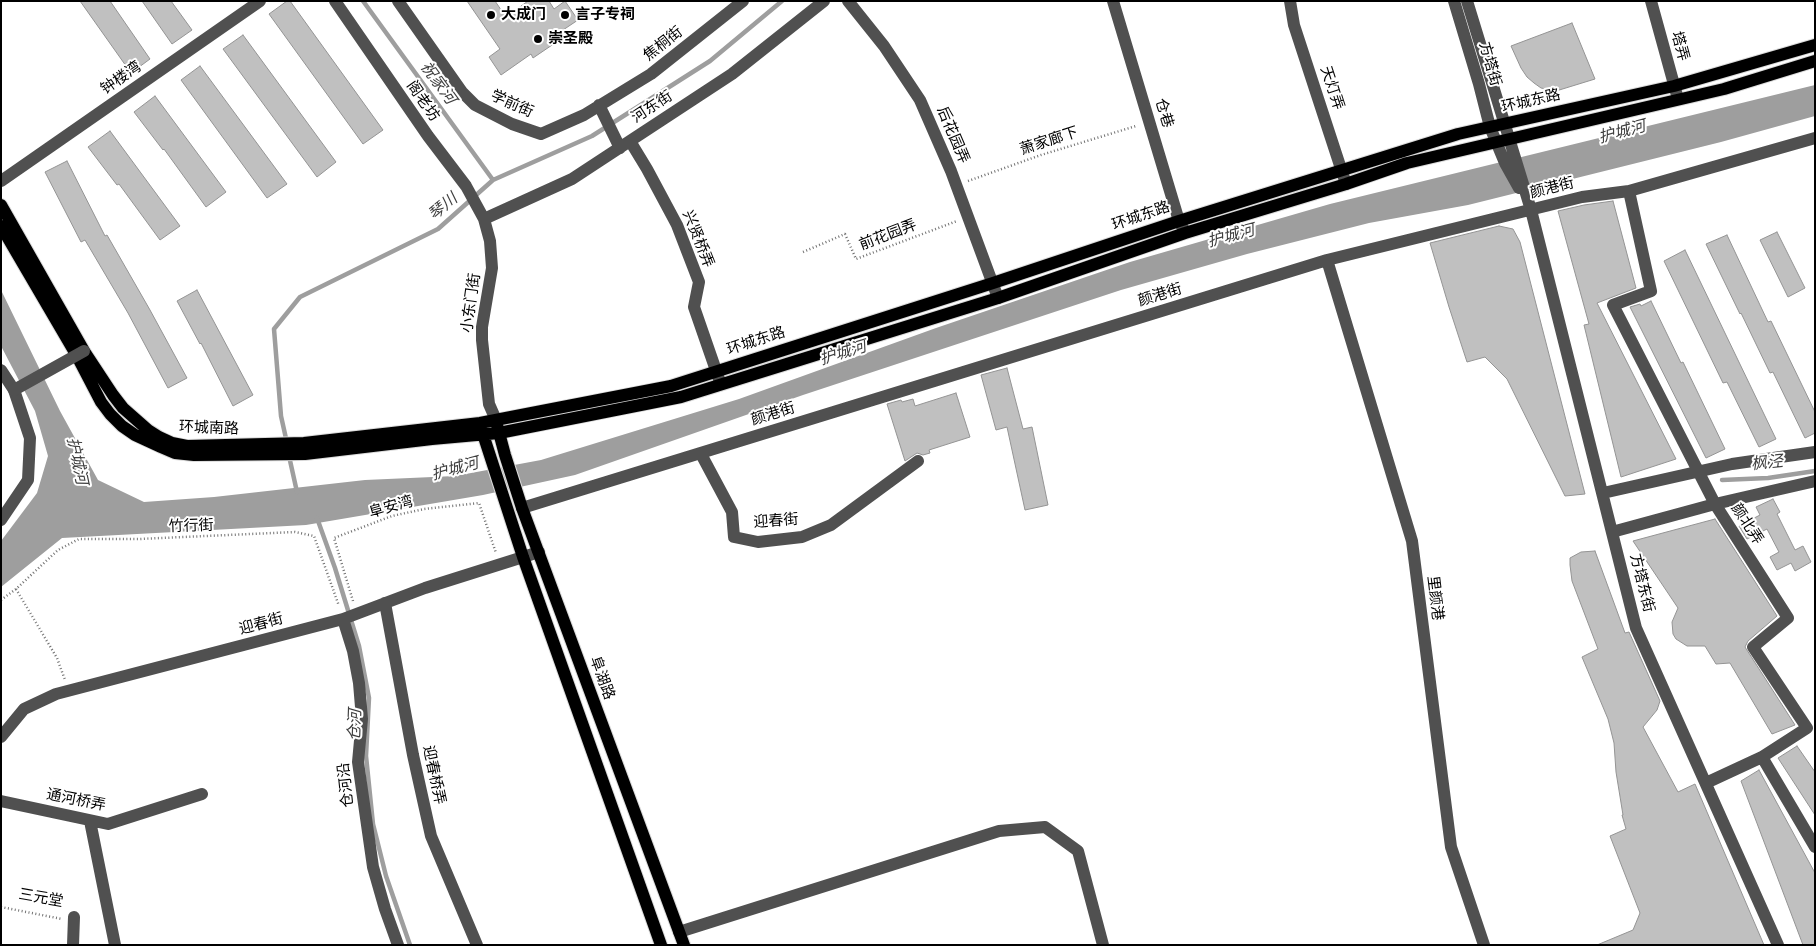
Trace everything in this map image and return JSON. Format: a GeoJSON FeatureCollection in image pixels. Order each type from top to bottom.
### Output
{"type":"FeatureCollection","features":[{"type":"Feature","properties":{"kind":"main road","name":"环城东路"},"geometry":{"type":"LineString","coordinates":[[481,428],[496,420],[671,386],[993,284],[1179,221],[1458,134],[1674,86],[1815,45]]}},
{"type":"Feature","properties":{"kind":"main road","name":"环城东路"},"geometry":{"type":"LineString","coordinates":[[481,428],[500,433],[682,396],[998,298],[1185,233],[1346,184],[1407,163],[1724,89],[1815,61]]}},
{"type":"Feature","properties":{"kind":"main road","name":"环城南路"},"geometry":{"type":"LineString","coordinates":[[1,205],[81,353]]}},
{"type":"Feature","properties":{"kind":"main road","name":"环城南路"},"geometry":{"type":"LineString","coordinates":[[1,226],[81,353],[123,408],[159,438],[187,446],[271,450],[481,428]]}},
{"type":"Feature","properties":{"kind":"main road","name":"阜湖路"},"geometry":{"type":"LineString","coordinates":[[496,420],[522,508],[684,945]]}},
{"type":"Feature","properties":{"kind":"main road"},"geometry":{"type":"LineString","coordinates":[[481,428],[522,557],[661,945]]}},
{"type":"Feature","properties":{"kind":"street","name":"钟楼湾"},"geometry":{"type":"LineString","coordinates":[[1,181],[260,1]]}},
{"type":"Feature","properties":{"kind":"street","name":"阁老坊"},"geometry":{"type":"LineString","coordinates":[[335,1],[428,136],[466,186],[481,213]]}},
{"type":"Feature","properties":{"kind":"street","name":"学前街"},"geometry":{"type":"LineString","coordinates":[[398,1],[462,92],[475,105],[512,124],[541,134],[584,115],[599,106]]}},
{"type":"Feature","properties":{"kind":"street","name":"河东街"},"geometry":{"type":"LineString","coordinates":[[481,213],[572,180],[732,74],[824,1]]}},
{"type":"Feature","properties":{"kind":"street","name":"后花园弄"},"geometry":{"type":"LineString","coordinates":[[848,1],[884,46],[920,100],[956,185],[998,298]]}},
{"type":"Feature","properties":{"kind":"street","name":"仓巷"},"geometry":{"type":"LineString","coordinates":[[1113,1],[1179,221],[1185,233]]}},
{"type":"Feature","properties":{"kind":"street","name":"天灯弄"},"geometry":{"type":"LineString","coordinates":[[1290,1],[1294,25],[1346,184]]}},
{"type":"Feature","properties":{"kind":"street","name":"方塔街"},"geometry":{"type":"LineString","coordinates":[[1454,1],[1490,127],[1502,140],[1531,210]]}},
{"type":"Feature","properties":{"kind":"street","name":"方塔街"},"geometry":{"type":"LineString","coordinates":[[1467,1],[1504,124],[1502,140]]}},
{"type":"Feature","properties":{"kind":"street","name":"塔弄"},"geometry":{"type":"LineString","coordinates":[[1651,1],[1678,99]]}},
{"type":"Feature","properties":{"kind":"street","name":"焦桐街"},"geometry":{"type":"LineString","coordinates":[[599,106],[651,74],[736,4]]}},
{"type":"Feature","properties":{"kind":"street","name":"兴贤桥弄"},"geometry":{"type":"LineString","coordinates":[[599,106],[625,144],[647,169],[677,225],[699,282],[694,307],[720,384]]}},
{"type":"Feature","properties":{"kind":"street","name":"颜港街"},"geometry":{"type":"LineString","coordinates":[[522,508],[1327,260],[1582,197],[1630,191],[1815,138]]}},
{"type":"Feature","properties":{"kind":"street","name":"颜北弄"},"geometry":{"type":"LineString","coordinates":[[1630,191],[1651,292],[1613,305],[1715,504],[1788,618],[1753,647],[1811,726],[1762,757],[1706,783]]}},
{"type":"Feature","properties":{"kind":"street","name":"方塔东街"},"geometry":{"type":"LineString","coordinates":[[1531,210],[1636,628],[1778,945]]}},
{"type":"Feature","properties":{"kind":"street","name":"小东门街"},"geometry":{"type":"LineString","coordinates":[[481,213],[490,241],[492,268],[482,327],[482,340],[488,404],[496,420]]}},
{"type":"Feature","properties":{"kind":"street","name":"里颜港"},"geometry":{"type":"LineString","coordinates":[[1327,260],[1412,541],[1451,847],[1484,945]]}},
{"type":"Feature","properties":{"kind":"street"},"geometry":{"type":"LineString","coordinates":[[14,390],[81,353]]}},
{"type":"Feature","properties":{"kind":"street"},"geometry":{"type":"LineString","coordinates":[[1,370],[14,390],[30,438],[28,480],[1,520]]}},
{"type":"Feature","properties":{"kind":"street"},"geometry":{"type":"LineString","coordinates":[[481,428],[488,404]]}},
{"type":"Feature","properties":{"kind":"street"},"geometry":{"type":"LineString","coordinates":[[1603,493],[1698,471],[1815,452]]}},
{"type":"Feature","properties":{"kind":"street","name":"迎春街"},"geometry":{"type":"LineString","coordinates":[[701,454],[732,512],[734,538],[758,542],[802,537],[831,525],[918,461]]}},
{"type":"Feature","properties":{"kind":"street"},"geometry":{"type":"LineString","coordinates":[[1612,532],[1715,504],[1815,481]]}},
{"type":"Feature","properties":{"kind":"street","name":"迎春街"},"geometry":{"type":"LineString","coordinates":[[1,737],[24,709],[56,694],[343,619],[499,564],[539,552]]}},
{"type":"Feature","properties":{"kind":"street","name":"迎春桥弄"},"geometry":{"type":"LineString","coordinates":[[385,604],[413,755],[431,836],[477,945]]}},
{"type":"Feature","properties":{"kind":"street","name":"仓河沿"},"geometry":{"type":"LineString","coordinates":[[343,619],[353,651],[359,683],[362,718],[358,762],[373,867],[398,945]]}},
{"type":"Feature","properties":{"kind":"street"},"geometry":{"type":"LineString","coordinates":[[1762,757],[1815,847]]}},
{"type":"Feature","properties":{"kind":"street","name":"通河桥弄"},"geometry":{"type":"LineString","coordinates":[[1,801],[108,824],[202,794]]}},
{"type":"Feature","properties":{"kind":"street"},"geometry":{"type":"LineString","coordinates":[[90,821],[114,945]]}},
{"type":"Feature","properties":{"kind":"street"},"geometry":{"type":"LineString","coordinates":[[679,932],[1000,831],[1045,826],[1078,851],[1103,945]]}},
{"type":"Feature","properties":{"kind":"street","name":"三元堂"},"geometry":{"type":"LineString","coordinates":[[73,945],[74,918]]}},
{"type":"Feature","properties":{"kind":"path","name":"萧家廊下"},"geometry":{"type":"LineString","coordinates":[[956,185],[1041,155],[1149,122]]}},
{"type":"Feature","properties":{"kind":"path","name":"前花园弄"},"geometry":{"type":"LineString","coordinates":[[804,252],[845,234],[856,259],[968,217]]}},
{"type":"Feature","properties":{"kind":"path","name":"阜安湾"},"geometry":{"type":"LineString","coordinates":[[369,609],[356,608],[334,538],[392,516],[424,509],[479,503],[492,536],[499,564]]}},
{"type":"Feature","properties":{"kind":"path","name":"竹行街"},"geometry":{"type":"LineString","coordinates":[[1,600],[16,589],[58,550],[79,539],[158,538],[295,532],[314,536],[343,619]]}},
{"type":"Feature","properties":{"kind":"path"},"geometry":{"type":"LineString","coordinates":[[16,589],[57,658],[69,690]]}},
{"type":"Feature","properties":{"kind":"path","name":"三元堂"},"geometry":{"type":"LineString","coordinates":[[1,907],[65,919],[74,918]]}},
{"type":"Feature","properties":{"kind":"water","name":"护城河"},"geometry":{"type":"Polygon","coordinates":[[[1815,85],[1815,116],[1721,142],[1468,205],[1369,223],[1247,254],[1121,290],[803,395],[575,475],[483,495],[306,525],[62,538],[1,587],[1,541],[37,493],[48,456],[35,411],[1,346],[1,290],[60,411],[98,480],[144,502],[214,497],[365,480],[455,476],[541,460],[739,399],[936,328],[1130,262],[1330,204],[1815,85]]]}},
{"type":"Feature","properties":{"kind":"building"},"geometry":{"type":"Polygon","coordinates":[[[80,1],[110,1],[150,59],[131,73],[80,1]]]}},
{"type":"Feature","properties":{"kind":"building"},"geometry":{"type":"Polygon","coordinates":[[[142,1],[171,1],[192,30],[172,44],[142,1]]]}},
{"type":"Feature","properties":{"kind":"building"},"geometry":{"type":"Polygon","coordinates":[[[287,1],[290,1],[383,130],[363,144],[269,14],[287,1]]]}},
{"type":"Feature","properties":{"kind":"building"},"geometry":{"type":"Polygon","coordinates":[[[467,1],[495,1],[506,17],[528,1],[549,1],[554,9],[565,1],[578,20],[554,36],[558,41],[533,58],[531,54],[501,75],[489,57],[500,49],[467,1]]]}},
{"type":"Feature","properties":{"kind":"building"},"geometry":{"type":"Polygon","coordinates":[[[1572,23],[1595,79],[1556,91],[1541,88],[1527,77],[1511,46],[1572,23]]]}},
{"type":"Feature","properties":{"kind":"building"},"geometry":{"type":"Polygon","coordinates":[[[243,35],[336,162],[317,177],[223,49],[243,35]]]}},
{"type":"Feature","properties":{"kind":"building"},"geometry":{"type":"Polygon","coordinates":[[[200,66],[287,184],[267,198],[181,80],[200,66]]]}},
{"type":"Feature","properties":{"kind":"building"},"geometry":{"type":"Polygon","coordinates":[[[155,96],[226,192],[206,207],[164,149],[134,112],[155,96]]]}},
{"type":"Feature","properties":{"kind":"building"},"geometry":{"type":"Polygon","coordinates":[[[110,131],[180,226],[160,240],[119,184],[117,185],[88,147],[110,131]]]}},
{"type":"Feature","properties":{"kind":"building"},"geometry":{"type":"Polygon","coordinates":[[[67,161],[105,236],[107,235],[187,378],[168,388],[128,313],[85,240],[81,242],[45,172],[67,161]]]}},
{"type":"Feature","properties":{"kind":"building"},"geometry":{"type":"Polygon","coordinates":[[[1613,201],[1636,288],[1597,303],[1676,459],[1621,477],[1584,325],[1589,324],[1558,211],[1613,201]]]}},
{"type":"Feature","properties":{"kind":"building"},"geometry":{"type":"Polygon","coordinates":[[[1499,226],[1513,229],[1520,242],[1585,494],[1565,496],[1507,379],[1485,357],[1467,362],[1449,307],[1430,243],[1499,226]]]}},
{"type":"Feature","properties":{"kind":"building"},"geometry":{"type":"Polygon","coordinates":[[[1777,232],[1805,288],[1788,297],[1760,240],[1777,232]]]}},
{"type":"Feature","properties":{"kind":"building"},"geometry":{"type":"Polygon","coordinates":[[[1727,235],[1768,322],[1771,321],[1815,412],[1815,433],[1805,438],[1773,372],[1770,373],[1706,244],[1727,235]]]}},
{"type":"Feature","properties":{"kind":"building"},"geometry":{"type":"Polygon","coordinates":[[[1685,250],[1776,439],[1759,447],[1727,382],[1723,383],[1664,261],[1685,250]]]}},
{"type":"Feature","properties":{"kind":"building"},"geometry":{"type":"Polygon","coordinates":[[[197,290],[253,395],[233,406],[177,301],[197,290]]]}},
{"type":"Feature","properties":{"kind":"building"},"geometry":{"type":"Polygon","coordinates":[[[1651,301],[1725,449],[1706,458],[1630,307],[1640,304],[1641,306],[1651,301]]]}},
{"type":"Feature","properties":{"kind":"building"},"geometry":{"type":"Polygon","coordinates":[[[1007,368],[1023,429],[1032,427],[1048,505],[1025,510],[1007,427],[996,430],[981,375],[1007,368]]]}},
{"type":"Feature","properties":{"kind":"building"},"geometry":{"type":"Polygon","coordinates":[[[956,393],[970,437],[929,450],[930,453],[923,455],[917,453],[905,461],[887,404],[913,399],[915,406],[956,393]]]}},
{"type":"Feature","properties":{"kind":"building"},"geometry":{"type":"Polygon","coordinates":[[[1773,499],[1780,512],[1777,514],[1795,550],[1803,546],[1811,562],[1795,571],[1791,563],[1777,570],[1770,557],[1779,552],[1767,529],[1747,539],[1739,526],[1760,515],[1756,507],[1773,499]]]}},
{"type":"Feature","properties":{"kind":"building"},"geometry":{"type":"Polygon","coordinates":[[[1715,519],[1777,616],[1748,641],[1745,647],[1795,725],[1772,734],[1730,663],[1716,664],[1705,646],[1687,646],[1676,639],[1673,634],[1672,622],[1678,608],[1633,541],[1715,519]]]}},
{"type":"Feature","properties":{"kind":"building"},"geometry":{"type":"Polygon","coordinates":[[[1595,551],[1625,633],[1629,632],[1660,701],[1657,710],[1643,727],[1678,792],[1695,784],[1764,945],[1597,945],[1633,930],[1640,913],[1610,836],[1626,829],[1622,815],[1616,772],[1614,743],[1608,719],[1582,657],[1598,649],[1572,581],[1570,565],[1570,558],[1581,552],[1595,551]]]}},
{"type":"Feature","properties":{"kind":"building"},"geometry":{"type":"Polygon","coordinates":[[[1797,746],[1815,772],[1815,815],[1778,758],[1797,746]]]}},
{"type":"Feature","properties":{"kind":"building"},"geometry":{"type":"Polygon","coordinates":[[[1759,770],[1815,873],[1815,945],[1803,945],[1741,781],[1759,770]]]}},
{"type":"Feature","properties":{"kind":"waterway","name":"祝家河"},"geometry":{"type":"LineString","coordinates":[[363,1],[493,180]]}},
{"type":"Feature","properties":{"kind":"waterway","name":"琴川"},"geometry":{"type":"LineString","coordinates":[[287,443],[281,416],[274,329],[300,297],[438,229],[493,180],[592,136],[710,61],[782,1]]}},
{"type":"Feature","properties":{"kind":"waterway","name":"琴川"},"geometry":{"type":"LineString","coordinates":[[289,456],[297,492]]}},
{"type":"Feature","properties":{"kind":"waterway","name":"枫泾"},"geometry":{"type":"LineString","coordinates":[[1722,480],[1768,478],[1815,471]]}},
{"type":"Feature","properties":{"kind":"waterway","name":"仓河"},"geometry":{"type":"LineString","coordinates":[[317,518],[335,568],[359,646],[369,698],[366,756],[373,824],[386,876],[410,945]]}},
{"type":"Feature","properties":{"kind":"place","name":"大成门"},"geometry":{"type":"Point","coordinates":[491,15]}},
{"type":"Feature","properties":{"kind":"place","name":"言子专祠"},"geometry":{"type":"Point","coordinates":[565,15]}},
{"type":"Feature","properties":{"kind":"place","name":"崇圣殿"},"geometry":{"type":"Point","coordinates":[538,39]}}]}
